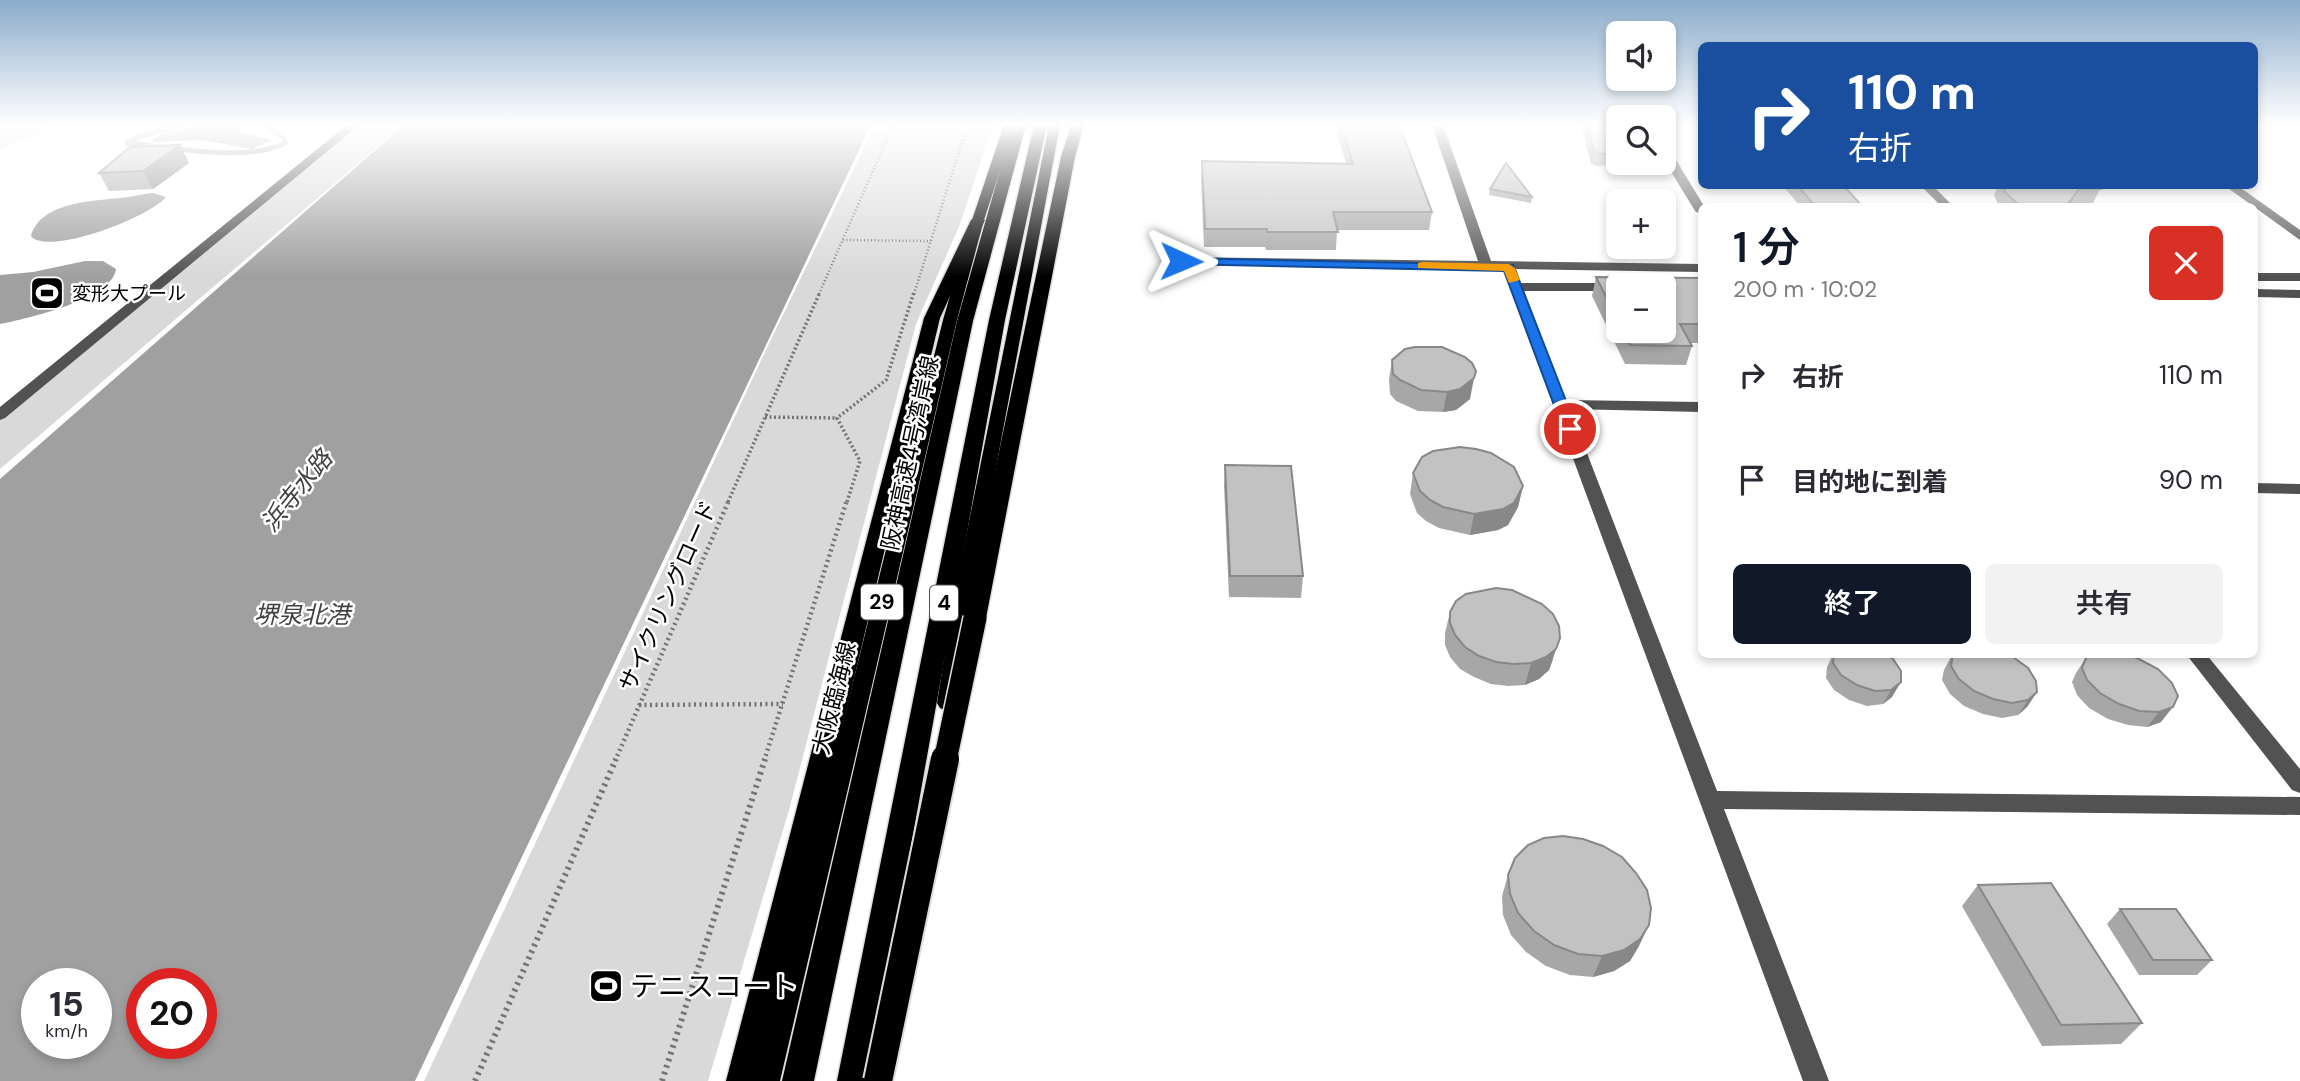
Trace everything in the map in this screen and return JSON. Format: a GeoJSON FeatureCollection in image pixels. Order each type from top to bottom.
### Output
{"type":"FeatureCollection","features":[{"type":"Feature","properties":{"kind":"highway","name":"阪神高速4号湾岸線"},"geometry":{"type":"LineString","coordinates":[[798,1081],[965,321],[1006,175]]}},
{"type":"Feature","properties":{"kind":"highway","name":"4"},"geometry":{"type":"LineString","coordinates":[[853,1081],[997,320],[1030,175]]}},
{"type":"Feature","properties":{"kind":"highway","name":"4"},"geometry":{"type":"LineString","coordinates":[[878,1081],[1064,175]]}},
{"type":"Feature","properties":{"kind":"highway"},"geometry":{"type":"LineString","coordinates":[[742,1081],[932,318],[978,220]]}},
{"type":"Feature","properties":{"kind":"main road","name":"大阪臨海線"},"geometry":{"type":"LineString","coordinates":[[767,1081],[947,334],[993,175]]}},
{"type":"Feature","properties":{"kind":"main road"},"geometry":{"type":"LineString","coordinates":[[888,1081],[963,596],[1045,175]]}},
{"type":"Feature","properties":{"kind":"lane"},"geometry":{"type":"LineString","coordinates":[[0,415],[292,175]]}},
{"type":"Feature","properties":{"kind":"lane"},"geometry":{"type":"LineString","coordinates":[[1455,175],[1486,265]]}},
{"type":"Feature","properties":{"kind":"lane"},"geometry":{"type":"LineString","coordinates":[[1679,175],[1698,206]]}},
{"type":"Feature","properties":{"kind":"lane"},"geometry":{"type":"LineString","coordinates":[[1930,189],[1944,203]]}},
{"type":"Feature","properties":{"kind":"lane"},"geometry":{"type":"LineString","coordinates":[[2235,189],[2254,203]]}},
{"type":"Feature","properties":{"kind":"lane"},"geometry":{"type":"LineString","coordinates":[[2258,206],[2300,236]]}},
{"type":"Feature","properties":{"kind":"lane"},"geometry":{"type":"LineString","coordinates":[[1181,261],[1486,265],[1509,268],[1698,268]]}},
{"type":"Feature","properties":{"kind":"lane"},"geometry":{"type":"LineString","coordinates":[[1509,268],[1816,1081]]}},
{"type":"Feature","properties":{"kind":"lane"},"geometry":{"type":"LineString","coordinates":[[2258,277],[2300,277]]}},
{"type":"Feature","properties":{"kind":"lane"},"geometry":{"type":"LineString","coordinates":[[1516,287],[1606,287]]}},
{"type":"Feature","properties":{"kind":"lane"},"geometry":{"type":"LineString","coordinates":[[2258,293],[2300,294]]}},
{"type":"Feature","properties":{"kind":"lane"},"geometry":{"type":"LineString","coordinates":[[1561,404],[1698,407]]}},
{"type":"Feature","properties":{"kind":"lane"},"geometry":{"type":"LineString","coordinates":[[2258,488],[2300,489]]}},
{"type":"Feature","properties":{"kind":"lane"},"geometry":{"type":"LineString","coordinates":[[2198,658],[2300,784]]}},
{"type":"Feature","properties":{"kind":"lane"},"geometry":{"type":"LineString","coordinates":[[1711,800],[2300,806]]}},
{"type":"Feature","properties":{"kind":"path","name":"サイクリングロード"},"geometry":{"type":"LineString","coordinates":[[475,1081],[871,175]]}},
{"type":"Feature","properties":{"kind":"path"},"geometry":{"type":"LineString","coordinates":[[765,417],[837,418],[886,380],[951,175]]}},
{"type":"Feature","properties":{"kind":"path"},"geometry":{"type":"LineString","coordinates":[[843,240],[930,241]]}},
{"type":"Feature","properties":{"kind":"path"},"geometry":{"type":"LineString","coordinates":[[662,1081],[860,461],[837,418]]}},
{"type":"Feature","properties":{"kind":"path"},"geometry":{"type":"LineString","coordinates":[[639,705],[783,704]]}},
{"type":"Feature","properties":{"kind":"shaded area"},"geometry":{"type":"Polygon","coordinates":[[[292,175],[344,175],[0,469],[0,415],[292,175]]]}},
{"type":"Feature","properties":{"kind":"shaded area"},"geometry":{"type":"Polygon","coordinates":[[[851,175],[976,175],[960,224],[916,324],[789,810],[708,1081],[424,1081],[765,352],[851,175]]]}},
{"type":"Feature","properties":{"kind":"water","name":"堺泉北港"},"geometry":{"type":"Polygon","coordinates":[[[346,175],[847,175],[415,1081],[0,1081],[0,479],[346,175]]]}},
{"type":"Feature","properties":{"kind":"water"},"geometry":{"type":"Polygon","coordinates":[[[153,193],[166,197],[141,214],[100,232],[57,241],[41,241],[31,236],[45,216],[69,205],[153,193]]]}},
{"type":"Feature","properties":{"kind":"water","name":"変形大プール"},"geometry":{"type":"Polygon","coordinates":[[[85,261],[103,261],[116,269],[111,280],[100,290],[67,306],[0,324],[0,275],[33,272],[85,261]]]}},
{"type":"Feature","properties":{"kind":"building"},"geometry":{"type":"Polygon","coordinates":[[[1203,175],[1418,175],[1432,212],[1333,212],[1338,232],[1205,229],[1203,175]]]}},
{"type":"Feature","properties":{"kind":"building"},"geometry":{"type":"Polygon","coordinates":[[[1498,175],[1516,175],[1532,197],[1490,189],[1498,175]]]}},
{"type":"Feature","properties":{"kind":"building"},"geometry":{"type":"Polygon","coordinates":[[[1801,189],[1847,189],[1859,203],[1812,203],[1801,189]]]}},
{"type":"Feature","properties":{"kind":"building"},"geometry":{"type":"Polygon","coordinates":[[[2004,189],[2079,189],[2068,203],[2017,203],[2004,189]]]}},
{"type":"Feature","properties":{"kind":"building"},"geometry":{"type":"Polygon","coordinates":[[[1596,277],[1606,277],[1606,297],[1596,277]]]}},
{"type":"Feature","properties":{"kind":"building"},"geometry":{"type":"Polygon","coordinates":[[[1676,278],[1698,278],[1698,324],[1680,324],[1692,346],[1629,343],[1676,343],[1676,278]]]}},
{"type":"Feature","properties":{"kind":"building"},"geometry":{"type":"Polygon","coordinates":[[[1442,347],[1465,357],[1476,371],[1474,378],[1460,389],[1447,392],[1421,390],[1400,380],[1393,374],[1392,360],[1405,349],[1442,347]]]}},
{"type":"Feature","properties":{"kind":"building"},"geometry":{"type":"Polygon","coordinates":[[[1460,447],[1491,453],[1514,467],[1523,486],[1514,503],[1503,509],[1474,514],[1443,507],[1420,491],[1413,473],[1422,457],[1433,451],[1460,447]]]}},
{"type":"Feature","properties":{"kind":"building"},"geometry":{"type":"Polygon","coordinates":[[[1225,465],[1291,466],[1303,576],[1230,576],[1225,465]]]}},
{"type":"Feature","properties":{"kind":"building"},"geometry":{"type":"Polygon","coordinates":[[[1496,588],[1512,590],[1542,604],[1553,614],[1559,626],[1560,638],[1556,649],[1531,663],[1514,664],[1496,662],[1465,647],[1455,635],[1450,623],[1450,612],[1456,601],[1466,594],[1496,588]]]}},
{"type":"Feature","properties":{"kind":"building"},"geometry":{"type":"Polygon","coordinates":[[[1834,658],[1891,658],[1901,671],[1901,682],[1891,690],[1875,691],[1857,685],[1841,675],[1833,663],[1834,658]]]}},
{"type":"Feature","properties":{"kind":"building"},"geometry":{"type":"Polygon","coordinates":[[[1952,658],[2014,658],[2028,668],[2036,681],[2037,692],[2028,700],[2012,703],[1993,699],[1974,691],[1959,679],[1951,666],[1952,658]]]}},
{"type":"Feature","properties":{"kind":"building"},"geometry":{"type":"Polygon","coordinates":[[[2086,658],[2137,658],[2158,669],[2172,683],[2178,696],[2173,707],[2159,712],[2139,711],[2100,693],[2087,680],[2082,668],[2086,658]]]}},
{"type":"Feature","properties":{"kind":"building"},"geometry":{"type":"Polygon","coordinates":[[[1563,836],[1603,846],[1622,857],[1647,890],[1651,908],[1649,925],[1640,939],[1624,950],[1602,956],[1578,954],[1554,945],[1534,931],[1518,913],[1510,894],[1508,875],[1515,858],[1528,845],[1544,838],[1563,836]]]}},
{"type":"Feature","properties":{"kind":"building"},"geometry":{"type":"Polygon","coordinates":[[[2051,883],[2142,1023],[2061,1025],[1978,885],[2051,883]]]}},
{"type":"Feature","properties":{"kind":"building"},"geometry":{"type":"Polygon","coordinates":[[[2120,909],[2176,909],[2212,960],[2153,960],[2120,909]]]}},
{"type":"Feature","properties":{"kind":"slow traffic"},"geometry":{"type":"LineString","coordinates":[[1422,265],[1486,265],[1509,268],[1514,280]]}},
{"type":"Feature","properties":{"kind":"place","name":"変形大プール"},"geometry":{"type":"Point","coordinates":[47,293]}},
{"type":"Feature","properties":{"kind":"place","name":"テニスコート"},"geometry":{"type":"Point","coordinates":[606,986]}},
{"type":"Feature","properties":{"kind":"route"},"geometry":{"type":"LineString","coordinates":[[1181,261],[1486,265],[1509,268],[1570,429]]}},
{"type":"Feature","properties":{"kind":"water label","name":"浜寺水路"},"geometry":{"type":"Point","coordinates":[297,491]}}]}
